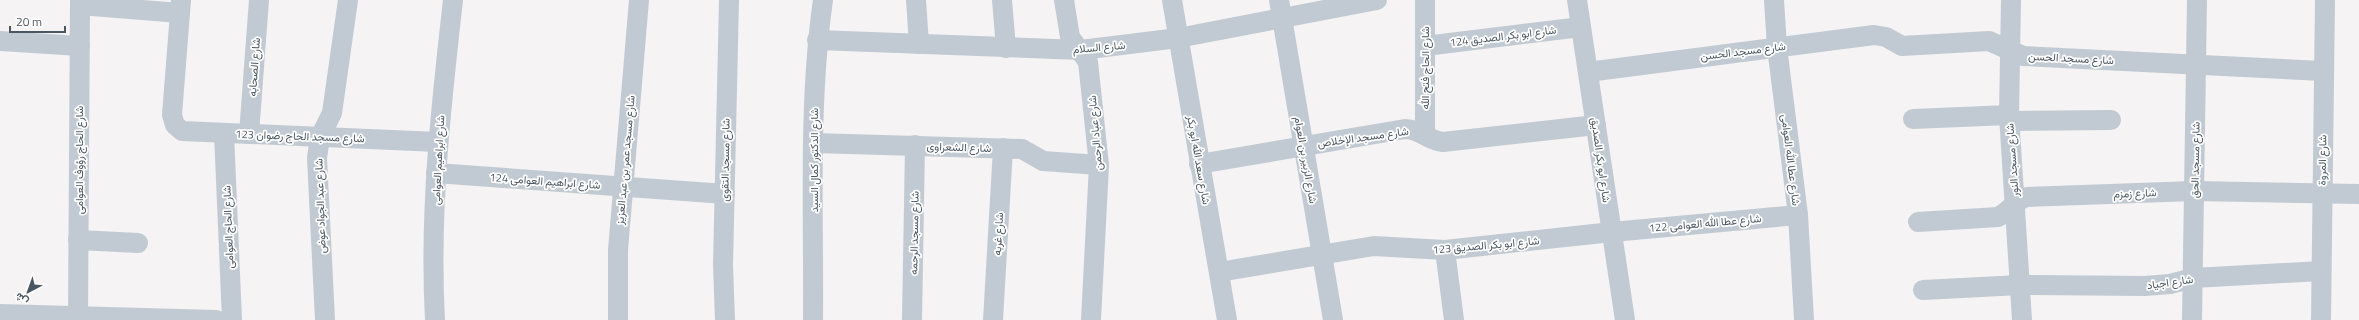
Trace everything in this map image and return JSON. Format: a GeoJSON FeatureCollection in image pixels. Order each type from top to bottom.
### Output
{"type":"FeatureCollection","features":[{"type":"Feature","properties":{"kind":"street","name":"شارع الصحابه"},"geometry":{"type":"LineString","coordinates":[[249,134],[259,0]]}},
{"type":"Feature","properties":{"kind":"street","name":"شارع عبد الجواد عوض"},"geometry":{"type":"LineString","coordinates":[[325,320],[317,158],[320,137],[332,113],[348,0]]}},
{"type":"Feature","properties":{"kind":"street","name":"شارع ابراهيم العوامى"},"geometry":{"type":"LineString","coordinates":[[435,320],[433,284],[436,173],[453,0]]}},
{"type":"Feature","properties":{"kind":"street","name":"شارع مسجد عمر بن عبد العزيز"},"geometry":{"type":"LineString","coordinates":[[618,320],[618,250],[622,186],[639,0]]}},
{"type":"Feature","properties":{"kind":"street","name":"شارع مسجد التقوى"},"geometry":{"type":"LineString","coordinates":[[724,320],[729,0]]}},
{"type":"Feature","properties":{"kind":"street","name":"شارع الدكتور كمال السيد"},"geometry":{"type":"LineString","coordinates":[[813,320],[814,143],[817,40],[823,0]]}},
{"type":"Feature","properties":{"kind":"street"},"geometry":{"type":"LineString","coordinates":[[916,0],[919,44]]}},
{"type":"Feature","properties":{"kind":"street"},"geometry":{"type":"LineString","coordinates":[[1002,0],[1006,48]]}},
{"type":"Feature","properties":{"kind":"street","name":"شارع عباد الرحمن"},"geometry":{"type":"LineString","coordinates":[[1064,0],[1070,37],[1072,42],[1081,50],[1088,62],[1099,165],[1091,320]]}},
{"type":"Feature","properties":{"kind":"street","name":"شارع سعد الله ابو بكر"},"geometry":{"type":"LineString","coordinates":[[1172,0],[1227,320]]}},
{"type":"Feature","properties":{"kind":"street","name":"شارع السلام"},"geometry":{"type":"LineString","coordinates":[[817,40],[1081,50],[1178,38],[1280,9],[1377,0]]}},
{"type":"Feature","properties":{"kind":"street","name":"شارع الحاج فتح الله"},"geometry":{"type":"LineString","coordinates":[[1425,0],[1425,135]]}},
{"type":"Feature","properties":{"kind":"street","name":"شارع ابو بكر الصديق"},"geometry":{"type":"LineString","coordinates":[[1577,0],[1625,320]]}},
{"type":"Feature","properties":{"kind":"street","name":"شارع عطا الله العوامى"},"geometry":{"type":"LineString","coordinates":[[1774,0],[1777,47],[1798,215],[1804,320]]}},
{"type":"Feature","properties":{"kind":"street","name":"شارع مسجد النور"},"geometry":{"type":"LineString","coordinates":[[2010,0],[2010,118],[2022,320]]}},
{"type":"Feature","properties":{"kind":"street","name":"شارع مسجد الحق"},"geometry":{"type":"LineString","coordinates":[[2192,320],[2197,0]]}},
{"type":"Feature","properties":{"kind":"street","name":"شارع المروة"},"geometry":{"type":"LineString","coordinates":[[2320,320],[2325,0]]}},
{"type":"Feature","properties":{"kind":"street"},"geometry":{"type":"LineString","coordinates":[[80,2],[180,6]]}},
{"type":"Feature","properties":{"kind":"street","name":"شارع الحاج رؤوف العوامى"},"geometry":{"type":"LineString","coordinates":[[78,318],[80,2]]}},
{"type":"Feature","properties":{"kind":"street","name":"شارع مسجد الحاج رضوان 123"},"geometry":{"type":"LineString","coordinates":[[180,6],[172,115],[175,125],[182,131],[438,142]]}},
{"type":"Feature","properties":{"kind":"street","name":"شارع الزبير بن العوام"},"geometry":{"type":"LineString","coordinates":[[1280,9],[1333,320]]}},
{"type":"Feature","properties":{"kind":"street","name":"شارع ابو بكر الصديق 124"},"geometry":{"type":"LineString","coordinates":[[1425,46],[1581,27]]}},
{"type":"Feature","properties":{"kind":"street","name":"شارع مسجد الحسن"},"geometry":{"type":"LineString","coordinates":[[1588,72],[1874,35],[1886,37],[1902,46],[1989,41],[1996,43],[2010,52],[2023,56],[2324,71]]}},
{"type":"Feature","properties":{"kind":"street"},"geometry":{"type":"LineString","coordinates":[[0,41],[80,46]]}},
{"type":"Feature","properties":{"kind":"street"},"geometry":{"type":"LineString","coordinates":[[1913,119],[2010,118],[2111,120]]}},
{"type":"Feature","properties":{"kind":"street","name":"شارع مسجد الإخلاص"},"geometry":{"type":"LineString","coordinates":[[1199,164],[1405,129],[1419,131],[1437,141],[1443,142],[1596,125]]}},
{"type":"Feature","properties":{"kind":"street","name":"شارع الحاج العوامى"},"geometry":{"type":"LineString","coordinates":[[224,133],[232,320]]}},
{"type":"Feature","properties":{"kind":"street","name":"شارع الشعراوى"},"geometry":{"type":"LineString","coordinates":[[814,143],[1026,149],[1043,161],[1099,165]]}},
{"type":"Feature","properties":{"kind":"street","name":"شارع مسجد الرحمه"},"geometry":{"type":"LineString","coordinates":[[912,320],[915,145]]}},
{"type":"Feature","properties":{"kind":"street","name":"شارع غربه"},"geometry":{"type":"LineString","coordinates":[[993,320],[1004,148]]}},
{"type":"Feature","properties":{"kind":"street","name":"شارع ابراهيم العوامى 124"},"geometry":{"type":"LineString","coordinates":[[436,173],[725,194]]}},
{"type":"Feature","properties":{"kind":"street","name":"شارع زمزم"},"geometry":{"type":"LineString","coordinates":[[1918,222],[1998,217],[2008,212],[2015,202],[2027,197],[2194,191],[2359,194]]}},
{"type":"Feature","properties":{"kind":"street","name":"شارع عطا الله العوامى 122"},"geometry":{"type":"LineString","coordinates":[[1612,232],[1798,215]]}},
{"type":"Feature","properties":{"kind":"street","name":"شارع ابو بكر الصديق 123"},"geometry":{"type":"LineString","coordinates":[[1219,272],[1374,246],[1445,250],[1612,232]]}},
{"type":"Feature","properties":{"kind":"street"},"geometry":{"type":"LineString","coordinates":[[78,240],[138,243]]}},
{"type":"Feature","properties":{"kind":"street"},"geometry":{"type":"LineString","coordinates":[[1445,250],[1454,320]]}},
{"type":"Feature","properties":{"kind":"street","name":"شارع اجياد"},"geometry":{"type":"LineString","coordinates":[[1923,290],[2020,285],[2145,286],[2170,284],[2193,278],[2321,271]]}},
{"type":"Feature","properties":{"kind":"street"},"geometry":{"type":"LineString","coordinates":[[0,314],[78,318],[216,320]]}}]}
